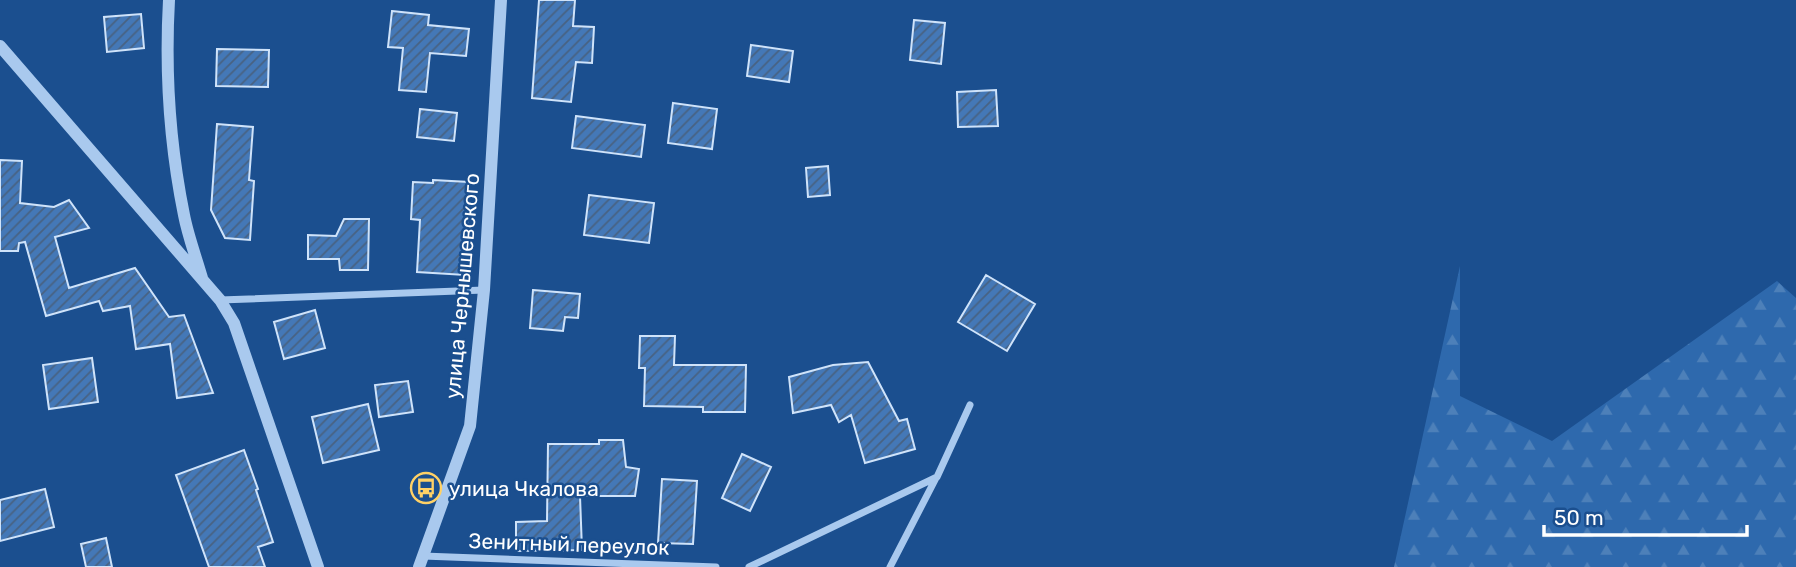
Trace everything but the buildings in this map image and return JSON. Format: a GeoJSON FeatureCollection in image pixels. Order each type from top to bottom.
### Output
{"type":"FeatureCollection","features":[{"type":"Feature","properties":{"kind":"street"},"geometry":{"type":"LineString","coordinates":[[169,0],[170,109],[176,166],[184,217],[203,281]]}},
{"type":"Feature","properties":{"kind":"street","name":"улица Чернышевского"},"geometry":{"type":"LineString","coordinates":[[420,561],[470,426],[484,290],[501,0]]}},
{"type":"Feature","properties":{"kind":"street"},"geometry":{"type":"LineString","coordinates":[[0,46],[220,300],[234,323],[318,567]]}},
{"type":"Feature","properties":{"kind":"street"},"geometry":{"type":"LineString","coordinates":[[220,300],[484,290]]}},
{"type":"Feature","properties":{"kind":"street"},"geometry":{"type":"LineString","coordinates":[[890,567],[937,477],[970,405]]}},
{"type":"Feature","properties":{"kind":"street"},"geometry":{"type":"LineString","coordinates":[[750,567],[937,477]]}},
{"type":"Feature","properties":{"kind":"street","name":"Зенитный переулок"},"geometry":{"type":"LineString","coordinates":[[420,561],[716,567]]}},
{"type":"Feature","properties":{"kind":"green space"},"geometry":{"type":"Polygon","coordinates":[[[1460,266],[1460,396],[1552,441],[1777,281],[1796,298],[1796,567],[1394,567],[1460,266]]]}},
{"type":"Feature","properties":{"kind":"place","name":"улица Чкалова"},"geometry":{"type":"Point","coordinates":[426,488]}}]}
